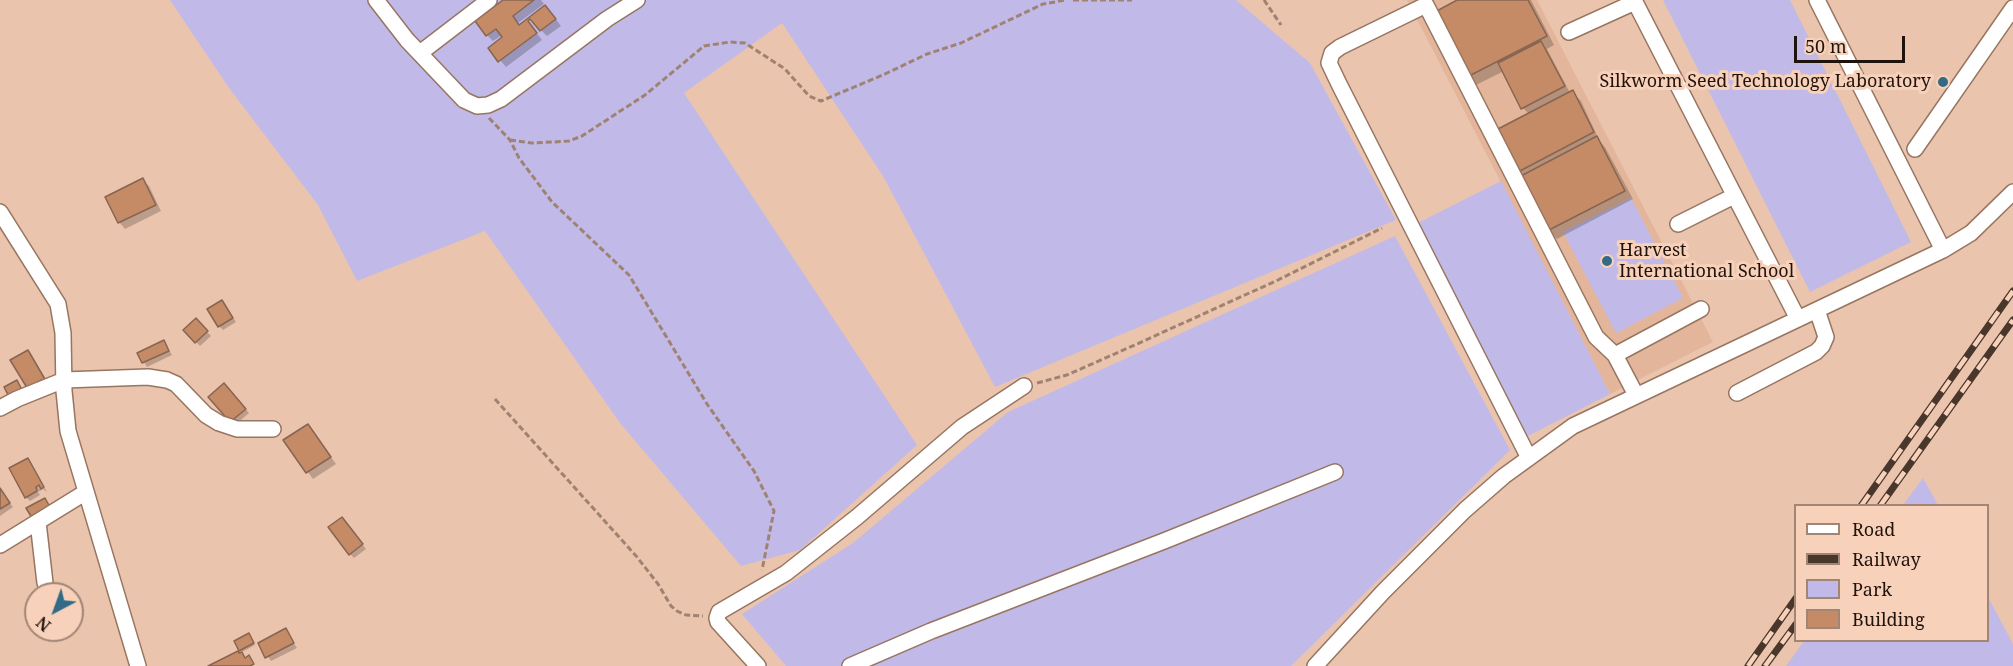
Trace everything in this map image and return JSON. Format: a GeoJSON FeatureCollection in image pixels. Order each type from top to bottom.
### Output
{"type":"FeatureCollection","features":[{"type":"Feature","properties":{"kind":"street"},"geometry":{"type":"LineString","coordinates":[[376,0],[420,53],[464,100],[470,104],[488,105],[501,99],[637,0]]}},
{"type":"Feature","properties":{"kind":"street"},"geometry":{"type":"LineString","coordinates":[[420,53],[489,0]]}},
{"type":"Feature","properties":{"kind":"street"},"geometry":{"type":"LineString","coordinates":[[1817,0],[1942,249]]}},
{"type":"Feature","properties":{"kind":"street"},"geometry":{"type":"LineString","coordinates":[[1915,149],[2013,7],[2007,0]]}},
{"type":"Feature","properties":{"kind":"street"},"geometry":{"type":"LineString","coordinates":[[1569,32],[1634,1],[1798,319]]}},
{"type":"Feature","properties":{"kind":"street"},"geometry":{"type":"LineString","coordinates":[[1529,458],[1338,84],[1329,63],[1332,53],[1340,46],[1426,5],[1596,337],[1616,355],[1636,395]]}},
{"type":"Feature","properties":{"kind":"street"},"geometry":{"type":"LineString","coordinates":[[1315,666],[1383,592],[1465,510],[1504,476],[1573,426],[1942,249],[1971,233],[2013,192]]}},
{"type":"Feature","properties":{"kind":"street"},"geometry":{"type":"LineString","coordinates":[[1678,224],[1734,196]]}},
{"type":"Feature","properties":{"kind":"street"},"geometry":{"type":"LineString","coordinates":[[0,212],[58,304],[63,333],[68,431],[138,666]]}},
{"type":"Feature","properties":{"kind":"street"},"geometry":{"type":"LineString","coordinates":[[1616,355],[1701,309]]}},
{"type":"Feature","properties":{"kind":"street"},"geometry":{"type":"LineString","coordinates":[[1737,393],[1816,352],[1822,346],[1826,337],[1817,310]]}},
{"type":"Feature","properties":{"kind":"street"},"geometry":{"type":"LineString","coordinates":[[0,408],[16,399],[64,380],[148,377],[176,384],[206,415],[219,423],[237,429],[273,429]]}},
{"type":"Feature","properties":{"kind":"street"},"geometry":{"type":"LineString","coordinates":[[758,666],[718,622],[719,612],[786,573],[857,517],[962,427],[1024,386]]}},
{"type":"Feature","properties":{"kind":"street"},"geometry":{"type":"LineString","coordinates":[[850,666],[932,631],[1335,472]]}},
{"type":"Feature","properties":{"kind":"street"},"geometry":{"type":"LineString","coordinates":[[0,545],[86,492]]}},
{"type":"Feature","properties":{"kind":"street"},"geometry":{"type":"LineString","coordinates":[[38,522],[45,582]]}},
{"type":"Feature","properties":{"kind":"path"},"geometry":{"type":"LineString","coordinates":[[510,140],[532,143],[553,142],[568,141],[582,136],[645,95],[704,46],[729,42],[745,43],[785,69],[809,96],[821,101],[927,54],[961,43],[1043,4],[1066,0]]}},
{"type":"Feature","properties":{"kind":"path"},"geometry":{"type":"LineString","coordinates":[[1073,0],[1132,0]]}},
{"type":"Feature","properties":{"kind":"path"},"geometry":{"type":"LineString","coordinates":[[1264,0],[1281,26]]}},
{"type":"Feature","properties":{"kind":"path"},"geometry":{"type":"LineString","coordinates":[[470,104],[495,123],[510,140],[519,158],[552,202],[629,275],[707,404],[754,471],[774,511],[759,589]]}},
{"type":"Feature","properties":{"kind":"path"},"geometry":{"type":"LineString","coordinates":[[1024,386],[1067,375],[1278,280],[1383,228]]}},
{"type":"Feature","properties":{"kind":"path"},"geometry":{"type":"LineString","coordinates":[[495,399],[637,557],[658,584],[671,606],[686,615],[717,618]]}},
{"type":"Feature","properties":{"kind":"shaded area","name":"Harvest International School"},"geometry":{"type":"Polygon","coordinates":[[[1407,0],[1537,0],[1713,342],[1610,394],[1407,0]]]}},
{"type":"Feature","properties":{"kind":"green space"},"geometry":{"type":"Polygon","coordinates":[[[170,0],[1236,0],[1310,63],[1396,220],[995,387],[883,176],[782,23],[684,93],[917,445],[800,550],[741,566],[620,423],[485,231],[357,281],[318,205],[229,88],[170,0]]]}},
{"type":"Feature","properties":{"kind":"green space"},"geometry":{"type":"Polygon","coordinates":[[[1663,0],[1790,0],[1911,242],[1810,292],[1663,0]]]}},
{"type":"Feature","properties":{"kind":"green space"},"geometry":{"type":"Polygon","coordinates":[[[1501,181],[1610,394],[1526,437],[1416,224],[1501,181]]]}},
{"type":"Feature","properties":{"kind":"green space"},"geometry":{"type":"Polygon","coordinates":[[[1631,198],[1683,298],[1616,333],[1563,232],[1631,198]]]}},
{"type":"Feature","properties":{"kind":"green space"},"geometry":{"type":"Polygon","coordinates":[[[1395,236],[1510,450],[1291,666],[786,666],[742,614],[853,543],[1008,412],[1395,236]]]}},
{"type":"Feature","properties":{"kind":"green space"},"geometry":{"type":"Polygon","coordinates":[[[1923,478],[1937,504],[1904,504],[1923,478]]]}},
{"type":"Feature","properties":{"kind":"green space"},"geometry":{"type":"Polygon","coordinates":[[[1989,599],[2013,644],[2013,666],[1786,666],[1803,642],[1989,642],[1989,599]]]}},
{"type":"Feature","properties":{"kind":"building"},"geometry":{"type":"Polygon","coordinates":[[[503,0],[534,0],[513,16],[519,25],[545,5],[556,19],[540,31],[530,19],[528,21],[537,33],[498,62],[488,48],[502,37],[496,29],[486,36],[475,21],[503,0]]]}},
{"type":"Feature","properties":{"kind":"building"},"geometry":{"type":"Polygon","coordinates":[[[1457,0],[1528,0],[1547,36],[1467,77],[1433,13],[1457,0]]]}},
{"type":"Feature","properties":{"kind":"building"},"geometry":{"type":"Polygon","coordinates":[[[1541,41],[1565,86],[1521,109],[1498,63],[1541,41]]]}},
{"type":"Feature","properties":{"kind":"building"},"geometry":{"type":"Polygon","coordinates":[[[1573,90],[1594,132],[1518,172],[1496,130],[1573,90]]]}},
{"type":"Feature","properties":{"kind":"building"},"geometry":{"type":"Polygon","coordinates":[[[1597,136],[1625,191],[1547,231],[1519,177],[1597,136]]]}},
{"type":"Feature","properties":{"kind":"building"},"geometry":{"type":"Polygon","coordinates":[[[143,178],[156,205],[118,223],[105,197],[143,178]]]}},
{"type":"Feature","properties":{"kind":"building"},"geometry":{"type":"Polygon","coordinates":[[[222,300],[233,318],[218,327],[207,309],[222,300]]]}},
{"type":"Feature","properties":{"kind":"building"},"geometry":{"type":"Polygon","coordinates":[[[196,318],[208,331],[195,343],[183,330],[196,318]]]}},
{"type":"Feature","properties":{"kind":"building"},"geometry":{"type":"Polygon","coordinates":[[[164,340],[169,351],[142,363],[137,353],[164,340]]]}},
{"type":"Feature","properties":{"kind":"building"},"geometry":{"type":"Polygon","coordinates":[[[28,350],[46,381],[43,383],[41,380],[38,382],[39,385],[29,391],[10,360],[28,350]]]}},
{"type":"Feature","properties":{"kind":"building"},"geometry":{"type":"Polygon","coordinates":[[[17,380],[22,390],[9,397],[4,387],[17,380]]]}},
{"type":"Feature","properties":{"kind":"building"},"geometry":{"type":"Polygon","coordinates":[[[224,383],[246,409],[230,422],[208,397],[224,383]]]}},
{"type":"Feature","properties":{"kind":"building"},"geometry":{"type":"Polygon","coordinates":[[[308,424],[331,457],[306,473],[283,440],[308,424]]]}},
{"type":"Feature","properties":{"kind":"building"},"geometry":{"type":"Polygon","coordinates":[[[28,458],[44,487],[41,489],[39,485],[36,487],[37,491],[25,498],[9,468],[28,458]]]}},
{"type":"Feature","properties":{"kind":"building"},"geometry":{"type":"Polygon","coordinates":[[[0,488],[10,503],[0,509],[0,488]]]}},
{"type":"Feature","properties":{"kind":"building"},"geometry":{"type":"Polygon","coordinates":[[[45,498],[51,509],[32,518],[26,508],[45,498]]]}},
{"type":"Feature","properties":{"kind":"building"},"geometry":{"type":"Polygon","coordinates":[[[342,517],[363,544],[349,555],[328,527],[342,517]]]}},
{"type":"Feature","properties":{"kind":"building"},"geometry":{"type":"Polygon","coordinates":[[[286,628],[294,643],[265,658],[258,643],[286,628]]]}},
{"type":"Feature","properties":{"kind":"building"},"geometry":{"type":"Polygon","coordinates":[[[249,633],[254,643],[239,651],[234,641],[249,633]]]}},
{"type":"Feature","properties":{"kind":"building"},"geometry":{"type":"Polygon","coordinates":[[[238,651],[242,652],[245,658],[249,655],[254,664],[250,666],[208,666],[238,651]]]}},
{"type":"Feature","properties":{"kind":"railway"},"geometry":{"type":"LineString","coordinates":[[1862,504],[2013,291]]}},
{"type":"Feature","properties":{"kind":"railway"},"geometry":{"type":"LineString","coordinates":[[1881,504],[2013,320]]}},
{"type":"Feature","properties":{"kind":"railway"},"geometry":{"type":"LineString","coordinates":[[1748,666],[1794,601]]}},
{"type":"Feature","properties":{"kind":"railway"},"geometry":{"type":"LineString","coordinates":[[1765,666],[1794,627]]}},
{"type":"Feature","properties":{"kind":"place","name":"Silkworm Seed Technology Laboratory"},"geometry":{"type":"Point","coordinates":[1943,82]}},
{"type":"Feature","properties":{"kind":"place","name":"Harvest International School"},"geometry":{"type":"Point","coordinates":[1607,261]}}]}
